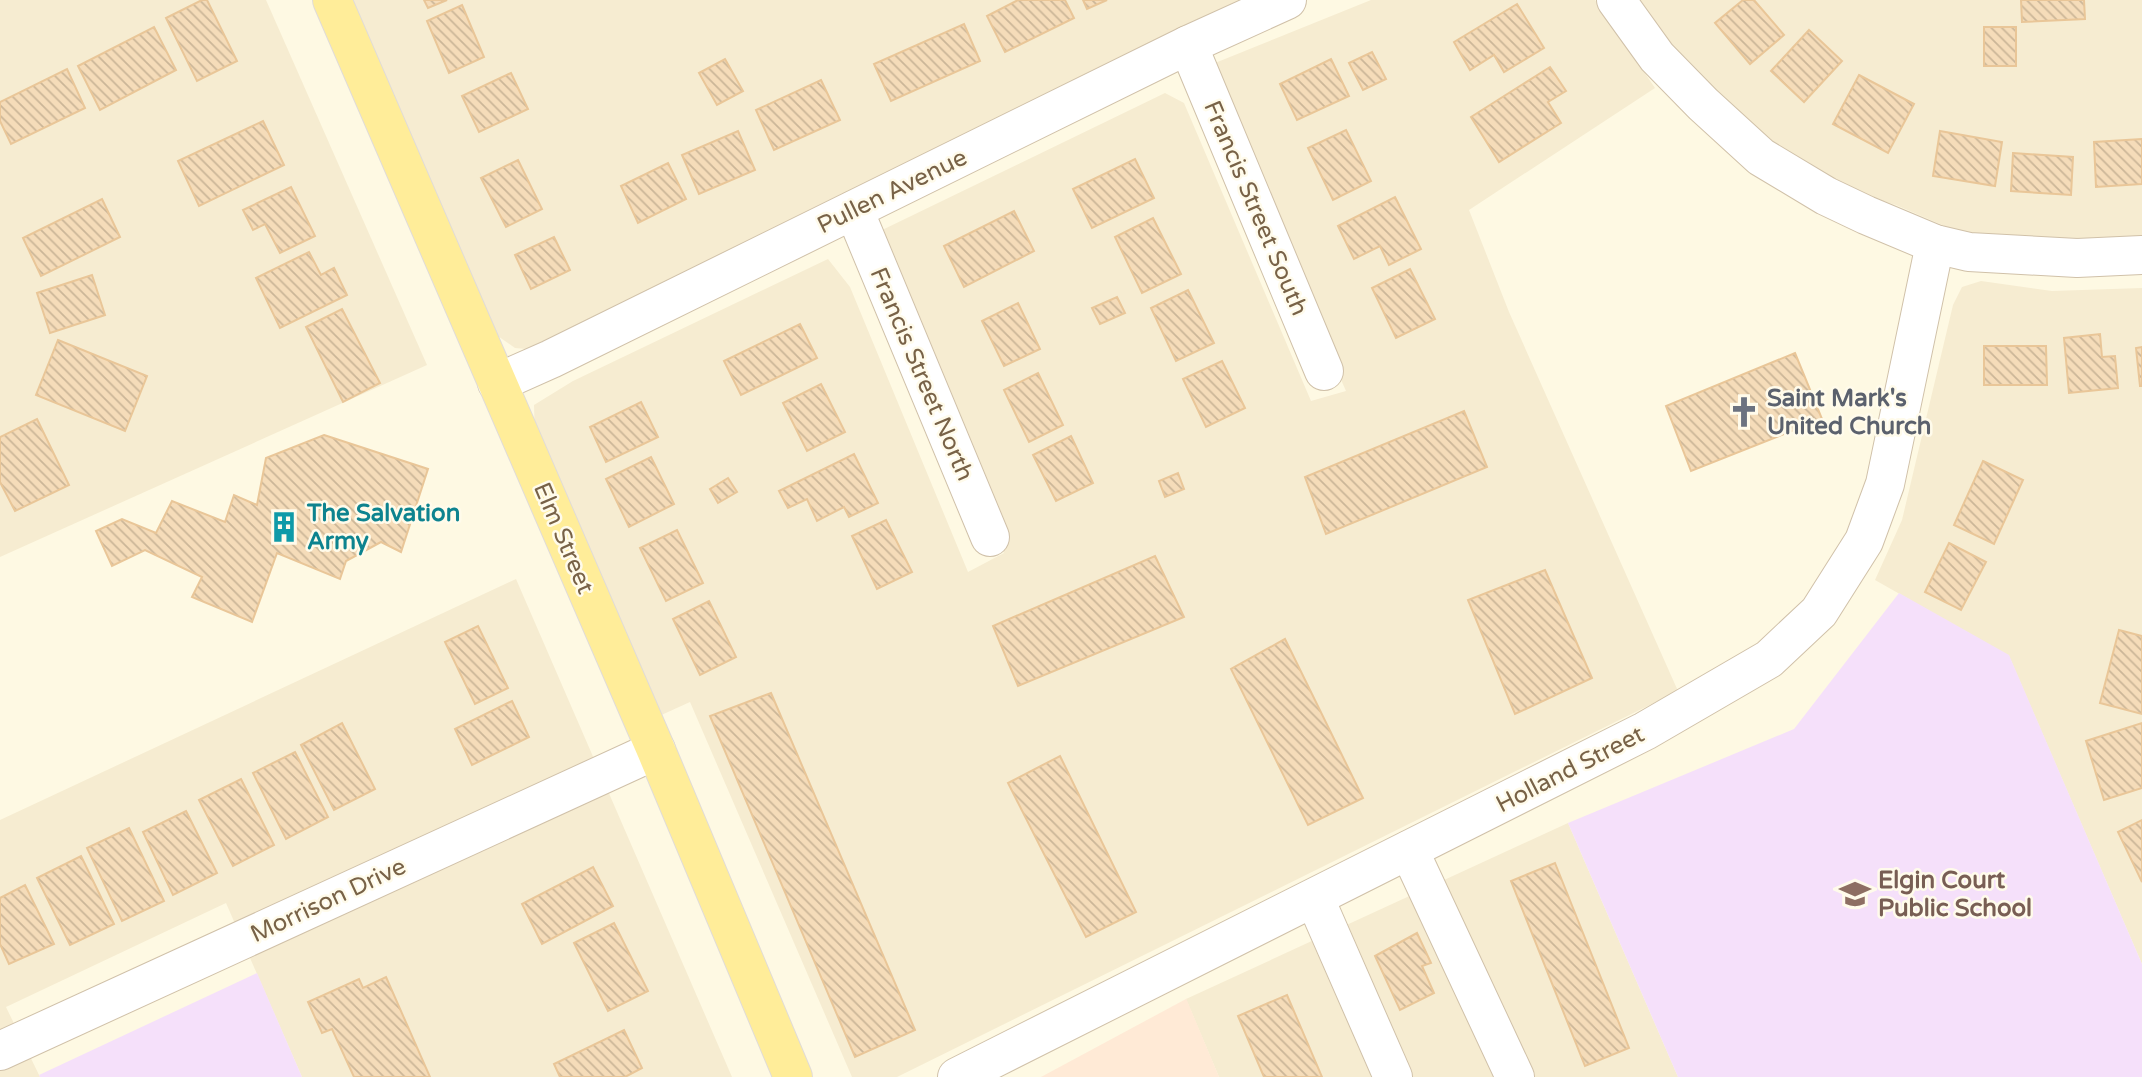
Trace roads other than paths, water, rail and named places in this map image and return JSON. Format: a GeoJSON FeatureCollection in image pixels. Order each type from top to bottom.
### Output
{"type":"FeatureCollection","features":[{"type":"Feature","properties":{"kind":"main road","name":"Elm Street"},"geometry":{"type":"LineString","coordinates":[[332,0],[656,750],[793,1077]]}},
{"type":"Feature","properties":{"kind":"street","name":"Pullen Avenue"},"geometry":{"type":"LineString","coordinates":[[497,383],[539,365],[1188,45],[1287,0]]}},
{"type":"Feature","properties":{"kind":"street"},"geometry":{"type":"LineString","coordinates":[[1616,0],[1657,57],[1703,104],[1761,156],[1826,196],[1934,244],[1969,252],[2077,258],[2142,256]]}},
{"type":"Feature","properties":{"kind":"street","name":"Francis Street South"},"geometry":{"type":"LineString","coordinates":[[1188,45],[1324,371]]}},
{"type":"Feature","properties":{"kind":"street","name":"Francis Street North"},"geometry":{"type":"LineString","coordinates":[[854,210],[990,537]]}},
{"type":"Feature","properties":{"kind":"street","name":"Holland Street"},"geometry":{"type":"LineString","coordinates":[[957,1077],[1645,731],[1769,659],[1819,612],[1864,541],[1885,484],[1934,244]]}},
{"type":"Feature","properties":{"kind":"street","name":"Morrison Drive"},"geometry":{"type":"LineString","coordinates":[[0,1051],[656,750]]}},
{"type":"Feature","properties":{"kind":"street"},"geometry":{"type":"LineString","coordinates":[[1409,850],[1514,1077]]}},
{"type":"Feature","properties":{"kind":"street"},"geometry":{"type":"LineString","coordinates":[[1315,899],[1393,1077]]}},
{"type":"Feature","properties":{"kind":"place","name":"Saint Mark's United Church"},"geometry":{"type":"Point","coordinates":[1744,412]}},
{"type":"Feature","properties":{"kind":"place","name":"The Salvation Army"},"geometry":{"type":"Point","coordinates":[284,527]}},
{"type":"Feature","properties":{"kind":"place","name":"Elgin Court Public School"},"geometry":{"type":"Point","coordinates":[1855,894]}}]}
